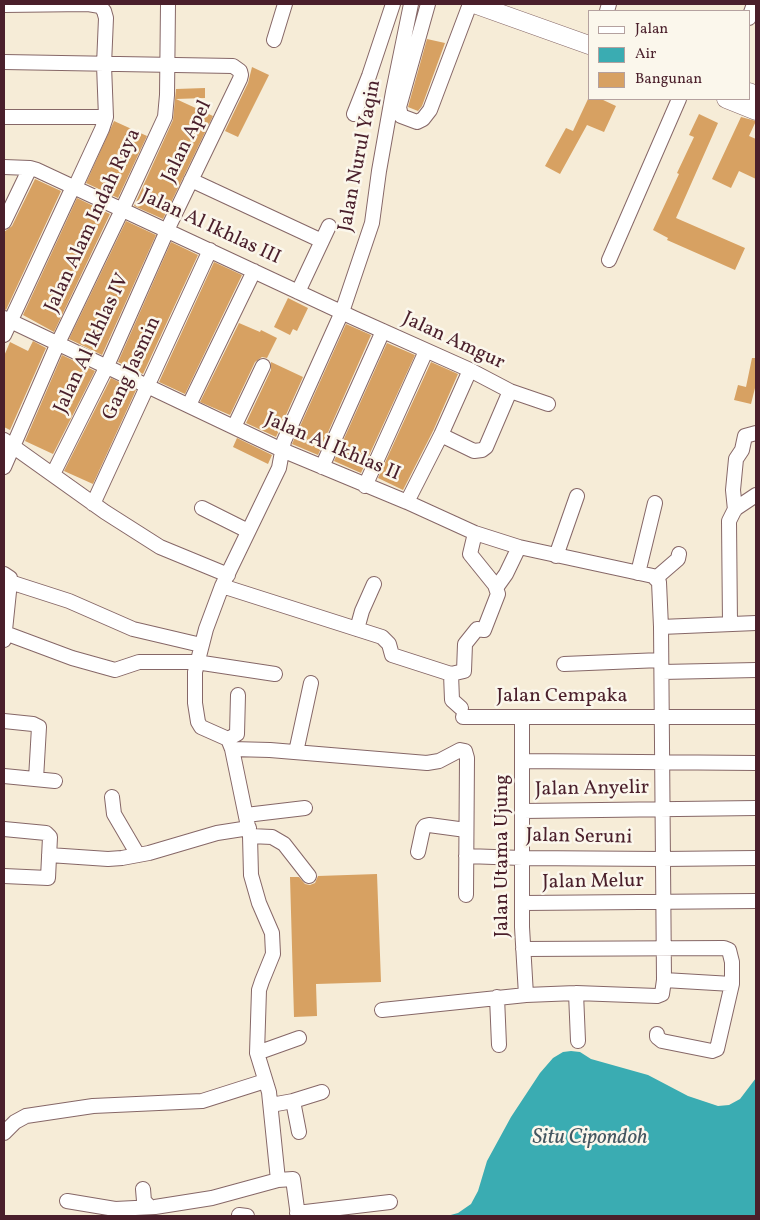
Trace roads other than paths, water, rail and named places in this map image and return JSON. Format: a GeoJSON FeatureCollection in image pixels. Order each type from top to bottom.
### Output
{"type":"FeatureCollection","features":[{"type":"Feature","properties":{"kind":"main road"},"geometry":{"type":"LineString","coordinates":[[472,4],[588,45]]}},
{"type":"Feature","properties":{"kind":"main road"},"geometry":{"type":"LineString","coordinates":[[510,4],[588,32]]}},
{"type":"Feature","properties":{"kind":"main road"},"geometry":{"type":"LineString","coordinates":[[728,100],[756,111]]}},
{"type":"Feature","properties":{"kind":"street"},"geometry":{"type":"LineString","coordinates":[[4,5],[88,4],[100,6],[106,18],[104,65],[106,118],[77,183],[73,187],[7,319],[4,335]]}},
{"type":"Feature","properties":{"kind":"street","name":"Jalan Alam Indah Raya"},"geometry":{"type":"LineString","coordinates":[[4,467],[8,443],[58,343],[165,117],[167,107],[168,4]]}},
{"type":"Feature","properties":{"kind":"street"},"geometry":{"type":"LineString","coordinates":[[274,40],[285,4]]}},
{"type":"Feature","properties":{"kind":"street"},"geometry":{"type":"LineString","coordinates":[[354,114],[394,4]]}},
{"type":"Feature","properties":{"kind":"street","name":"Jalan Nurul Yaqin"},"geometry":{"type":"LineString","coordinates":[[230,744],[201,727],[198,722],[195,692],[196,662],[248,531],[279,468],[284,442],[342,312],[372,223],[392,101],[412,4]]}},
{"type":"Feature","properties":{"kind":"street"},"geometry":{"type":"LineString","coordinates":[[428,4],[399,107],[401,116],[417,122],[424,119],[430,110],[472,4]]}},
{"type":"Feature","properties":{"kind":"street"},"geometry":{"type":"LineString","coordinates":[[4,62],[167,65]]}},
{"type":"Feature","properties":{"kind":"street","name":"Jalan Apel"},"geometry":{"type":"LineString","coordinates":[[167,65],[234,66],[240,72],[240,80],[168,230]]}},
{"type":"Feature","properties":{"kind":"street"},"geometry":{"type":"LineString","coordinates":[[609,260],[679,100]]}},
{"type":"Feature","properties":{"kind":"street"},"geometry":{"type":"LineString","coordinates":[[4,117],[106,118]]}},
{"type":"Feature","properties":{"kind":"street","name":"Jalan Al Ikhlas III"},"geometry":{"type":"LineString","coordinates":[[4,167],[30,168],[168,230],[342,312]]}},
{"type":"Feature","properties":{"kind":"street"},"geometry":{"type":"LineString","coordinates":[[4,222],[30,168]]}},
{"type":"Feature","properties":{"kind":"street"},"geometry":{"type":"LineString","coordinates":[[191,180],[322,241]]}},
{"type":"Feature","properties":{"kind":"street"},"geometry":{"type":"LineString","coordinates":[[298,292],[329,226]]}},
{"type":"Feature","properties":{"kind":"street","name":"Jalan Al Ikhlas IV"},"geometry":{"type":"LineString","coordinates":[[53,474],[107,366],[168,230]]}},
{"type":"Feature","properties":{"kind":"street","name":"Gang Jasmin"},"geometry":{"type":"LineString","coordinates":[[93,504],[210,250]]}},
{"type":"Feature","properties":{"kind":"street"},"geometry":{"type":"LineString","coordinates":[[189,406],[254,271]]}},
{"type":"Feature","properties":{"kind":"street","name":"Jalan Amgur"},"geometry":{"type":"LineString","coordinates":[[342,312],[470,370],[510,391],[548,404]]}},
{"type":"Feature","properties":{"kind":"street","name":"Jalan Al Ikhlas II"},"geometry":{"type":"LineString","coordinates":[[7,319],[282,450],[407,502],[475,533],[519,547],[638,573],[657,579]]}},
{"type":"Feature","properties":{"kind":"street"},"geometry":{"type":"LineString","coordinates":[[322,466],[383,331]]}},
{"type":"Feature","properties":{"kind":"street"},"geometry":{"type":"LineString","coordinates":[[365,486],[426,351]]}},
{"type":"Feature","properties":{"kind":"street"},"geometry":{"type":"LineString","coordinates":[[234,427],[263,366]]}},
{"type":"Feature","properties":{"kind":"street"},"geometry":{"type":"LineString","coordinates":[[407,502],[470,370]]}},
{"type":"Feature","properties":{"kind":"street"},"geometry":{"type":"LineString","coordinates":[[441,434],[474,451],[482,450],[486,446],[510,391]]}},
{"type":"Feature","properties":{"kind":"street"},"geometry":{"type":"LineString","coordinates":[[735,510],[733,490],[736,459],[742,450],[745,436],[756,433]]}},
{"type":"Feature","properties":{"kind":"street"},"geometry":{"type":"LineString","coordinates":[[8,443],[93,504],[160,547],[228,583],[386,640],[392,655],[451,674],[464,671],[465,644],[477,629],[484,630],[498,594],[496,588],[470,554],[475,533]]}},
{"type":"Feature","properties":{"kind":"street"},"geometry":{"type":"LineString","coordinates":[[730,624],[728,528],[730,516],[735,510],[756,495]]}},
{"type":"Feature","properties":{"kind":"street"},"geometry":{"type":"LineString","coordinates":[[556,556],[577,496]]}},
{"type":"Feature","properties":{"kind":"street"},"geometry":{"type":"LineString","coordinates":[[638,573],[655,503]]}},
{"type":"Feature","properties":{"kind":"street"},"geometry":{"type":"LineString","coordinates":[[202,508],[248,531]]}},
{"type":"Feature","properties":{"kind":"street"},"geometry":{"type":"LineString","coordinates":[[496,588],[506,574],[519,547]]}},
{"type":"Feature","properties":{"kind":"street"},"geometry":{"type":"LineString","coordinates":[[382,1010],[526,995],[657,996],[662,994],[664,980],[662,627],[659,582],[657,579],[678,559],[679,554]]}},
{"type":"Feature","properties":{"kind":"street"},"geometry":{"type":"LineString","coordinates":[[202,645],[133,629],[7,577],[4,636],[115,670],[140,662],[196,662],[275,674]]}},
{"type":"Feature","properties":{"kind":"street"},"geometry":{"type":"LineString","coordinates":[[357,630],[362,611],[374,584]]}},
{"type":"Feature","properties":{"kind":"street"},"geometry":{"type":"LineString","coordinates":[[662,627],[756,623]]}},
{"type":"Feature","properties":{"kind":"street"},"geometry":{"type":"LineString","coordinates":[[564,664],[756,670]]}},
{"type":"Feature","properties":{"kind":"street","name":"Jalan Cempaka"},"geometry":{"type":"LineString","coordinates":[[451,674],[452,700],[462,712],[522,717],[756,717]]}},
{"type":"Feature","properties":{"kind":"street"},"geometry":{"type":"LineString","coordinates":[[296,752],[311,683]]}},
{"type":"Feature","properties":{"kind":"street"},"geometry":{"type":"LineString","coordinates":[[238,695],[237,734],[230,744],[248,826],[251,875],[259,903],[272,933],[274,947],[272,960],[262,980],[260,990],[257,1054],[269,1092],[278,1180]]}},
{"type":"Feature","properties":{"kind":"street","name":"Jalan Utama Ujung"},"geometry":{"type":"LineString","coordinates":[[522,717],[523,949],[526,995]]}},
{"type":"Feature","properties":{"kind":"street"},"geometry":{"type":"LineString","coordinates":[[4,721],[34,724],[39,727],[36,779]]}},
{"type":"Feature","properties":{"kind":"street"},"geometry":{"type":"LineString","coordinates":[[230,744],[296,752],[427,763],[439,761],[460,750],[465,751],[467,758],[466,895]]}},
{"type":"Feature","properties":{"kind":"street"},"geometry":{"type":"LineString","coordinates":[[523,761],[756,763]]}},
{"type":"Feature","properties":{"kind":"street"},"geometry":{"type":"LineString","coordinates":[[4,776],[55,781]]}},
{"type":"Feature","properties":{"kind":"street"},"geometry":{"type":"LineString","coordinates":[[112,797],[114,814],[138,855]]}},
{"type":"Feature","properties":{"kind":"street"},"geometry":{"type":"LineString","coordinates":[[49,855],[108,859],[138,855],[248,826],[305,808]]}},
{"type":"Feature","properties":{"kind":"street","name":"Jalan Anyelir"},"geometry":{"type":"LineString","coordinates":[[523,811],[756,808]]}},
{"type":"Feature","properties":{"kind":"street"},"geometry":{"type":"LineString","coordinates":[[248,826],[284,844],[309,876]]}},
{"type":"Feature","properties":{"kind":"street"},"geometry":{"type":"LineString","coordinates":[[418,852],[425,826],[466,830]]}},
{"type":"Feature","properties":{"kind":"street"},"geometry":{"type":"LineString","coordinates":[[4,829],[49,834],[50,837],[48,878],[4,876]]}},
{"type":"Feature","properties":{"kind":"street","name":"Jalan Seruni"},"geometry":{"type":"LineString","coordinates":[[466,856],[662,859],[756,858]]}},
{"type":"Feature","properties":{"kind":"street","name":"Jalan Melur"},"geometry":{"type":"LineString","coordinates":[[523,903],[756,901]]}},
{"type":"Feature","properties":{"kind":"street"},"geometry":{"type":"LineString","coordinates":[[523,949],[663,948],[728,950],[732,962],[732,984],[718,1049],[712,1051],[662,1041],[657,1038],[657,1034]]}},
{"type":"Feature","properties":{"kind":"street"},"geometry":{"type":"LineString","coordinates":[[664,980],[732,984]]}},
{"type":"Feature","properties":{"kind":"street"},"geometry":{"type":"LineString","coordinates":[[576,994],[578,1041]]}},
{"type":"Feature","properties":{"kind":"street"},"geometry":{"type":"LineString","coordinates":[[497,998],[499,1046]]}},
{"type":"Feature","properties":{"kind":"street"},"geometry":{"type":"LineString","coordinates":[[257,1054],[299,1038]]}},
{"type":"Feature","properties":{"kind":"street"},"geometry":{"type":"LineString","coordinates":[[4,1133],[26,1116],[93,1106],[202,1101],[265,1081]]}},
{"type":"Feature","properties":{"kind":"street"},"geometry":{"type":"LineString","coordinates":[[271,1105],[293,1101],[322,1092]]}},
{"type":"Feature","properties":{"kind":"street"},"geometry":{"type":"LineString","coordinates":[[293,1101],[299,1132]]}},
{"type":"Feature","properties":{"kind":"street"},"geometry":{"type":"LineString","coordinates":[[67,1201],[115,1209],[150,1212],[278,1180],[293,1179],[298,1215],[390,1202]]}},
{"type":"Feature","properties":{"kind":"street"},"geometry":{"type":"LineString","coordinates":[[142,1190],[144,1200],[150,1212]]}},
{"type":"Feature","properties":{"kind":"water","name":"Situ Cipondoh"},"geometry":{"type":"Polygon","coordinates":[[[563,1052],[580,1052],[591,1059],[648,1075],[688,1096],[718,1106],[729,1105],[740,1099],[756,1078],[756,1216],[447,1216],[458,1213],[471,1204],[478,1191],[487,1161],[511,1117],[540,1073],[553,1058],[563,1052]]]}}]}
